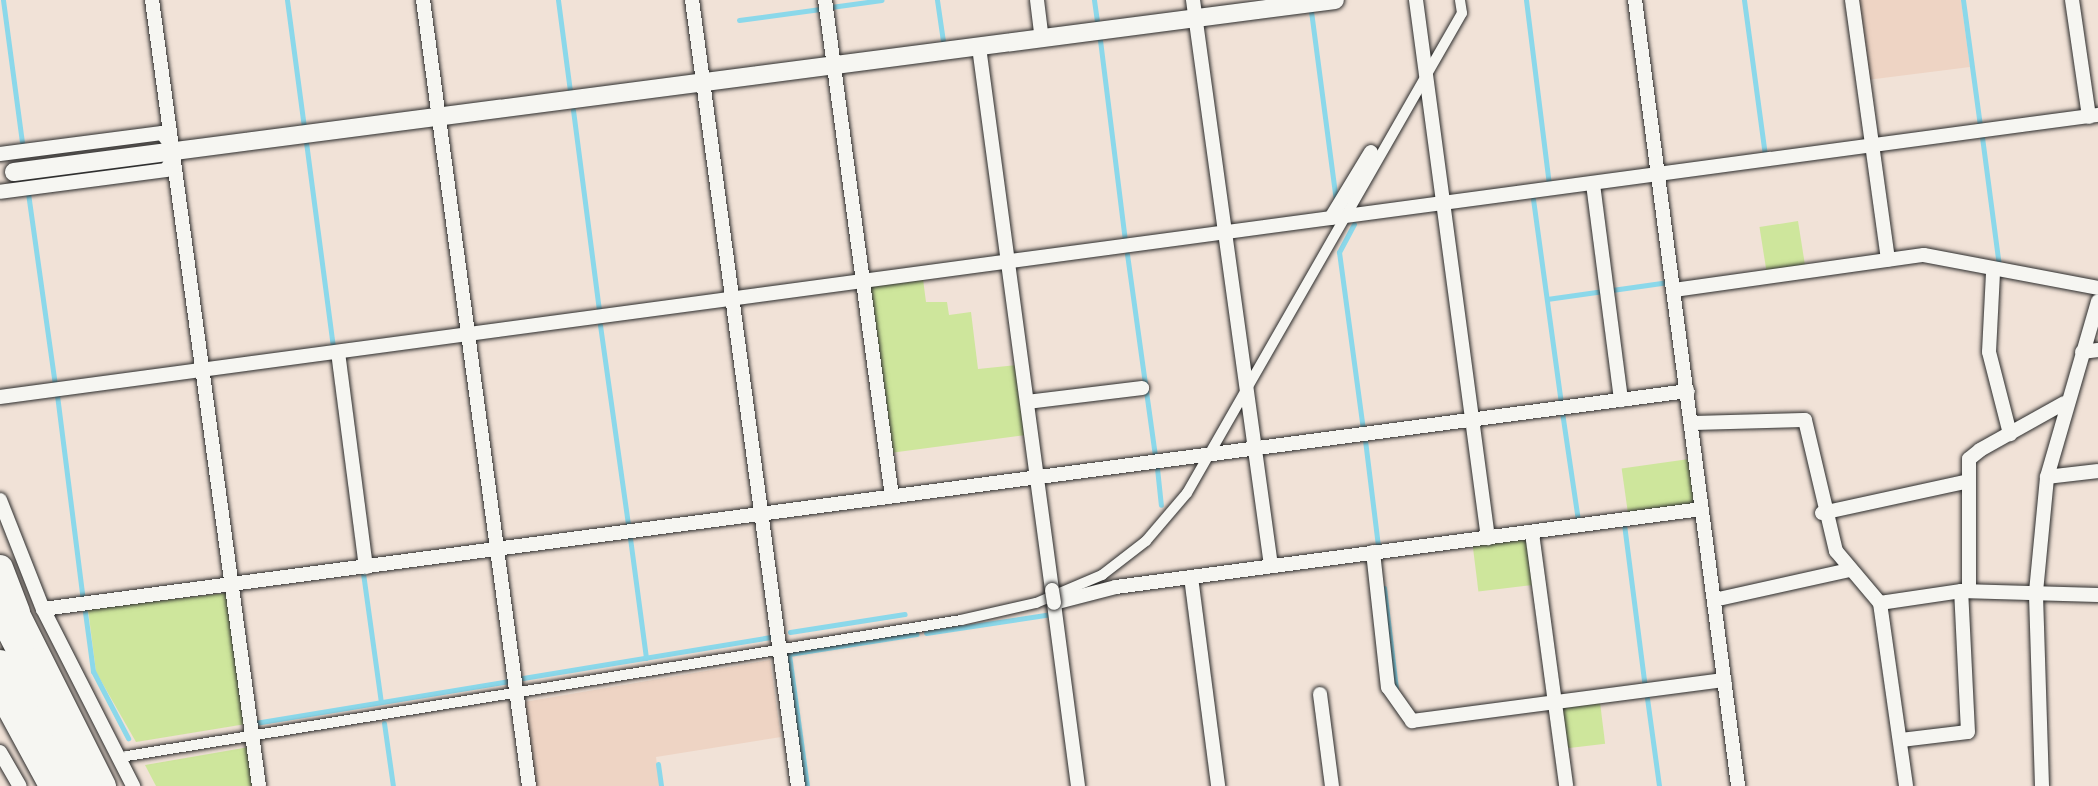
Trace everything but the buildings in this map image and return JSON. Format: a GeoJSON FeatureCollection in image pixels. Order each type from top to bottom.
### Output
{"type":"FeatureCollection","features":[{"type":"Feature","properties":{"kind":"highway"},"geometry":{"type":"LineString","coordinates":[[0,568],[89,786]]}},
{"type":"Feature","properties":{"kind":"highway"},"geometry":{"type":"LineString","coordinates":[[0,663],[64,786]]}},
{"type":"Feature","properties":{"kind":"main road"},"geometry":{"type":"LineString","coordinates":[[0,576],[105,786]]}},
{"type":"Feature","properties":{"kind":"main road"},"geometry":{"type":"LineString","coordinates":[[0,694],[50,786]]}},
{"type":"Feature","properties":{"kind":"street"},"geometry":{"type":"LineString","coordinates":[[152,0],[177,152],[259,786]]}},
{"type":"Feature","properties":{"kind":"street"},"geometry":{"type":"LineString","coordinates":[[423,0],[529,786]]}},
{"type":"Feature","properties":{"kind":"street"},"geometry":{"type":"LineString","coordinates":[[692,0],[798,786]]}},
{"type":"Feature","properties":{"kind":"street"},"geometry":{"type":"LineString","coordinates":[[825,0],[892,497]]}},
{"type":"Feature","properties":{"kind":"street"},"geometry":{"type":"LineString","coordinates":[[1037,0],[1042,38]]}},
{"type":"Feature","properties":{"kind":"street"},"geometry":{"type":"LineString","coordinates":[[14,172],[979,47],[1194,9],[1335,0]]}},
{"type":"Feature","properties":{"kind":"street"},"geometry":{"type":"LineString","coordinates":[[1416,0],[1488,538]]}},
{"type":"Feature","properties":{"kind":"street"},"geometry":{"type":"LineString","coordinates":[[1336,217],[1462,13],[1460,0]]}},
{"type":"Feature","properties":{"kind":"street"},"geometry":{"type":"LineString","coordinates":[[1635,0],[1738,786]]}},
{"type":"Feature","properties":{"kind":"street"},"geometry":{"type":"LineString","coordinates":[[1852,0],[1888,260]]}},
{"type":"Feature","properties":{"kind":"street"},"geometry":{"type":"LineString","coordinates":[[0,397],[2093,116],[2072,0]]}},
{"type":"Feature","properties":{"kind":"street"},"geometry":{"type":"LineString","coordinates":[[1194,9],[1271,566]]}},
{"type":"Feature","properties":{"kind":"street"},"geometry":{"type":"LineString","coordinates":[[979,47],[1078,786]]}},
{"type":"Feature","properties":{"kind":"street"},"geometry":{"type":"LineString","coordinates":[[0,154],[162,133],[177,152]]}},
{"type":"Feature","properties":{"kind":"street"},"geometry":{"type":"LineString","coordinates":[[0,192],[166,170],[177,152]]}},
{"type":"Feature","properties":{"kind":"street"},"geometry":{"type":"LineString","coordinates":[[127,756],[961,620],[1076,588],[1157,529],[1209,455],[1245,380],[1371,152]]}},
{"type":"Feature","properties":{"kind":"street"},"geometry":{"type":"LineString","coordinates":[[1593,184],[1621,400]]}},
{"type":"Feature","properties":{"kind":"street"},"geometry":{"type":"LineString","coordinates":[[1674,290],[1924,255],[1993,273],[2098,288]]}},
{"type":"Feature","properties":{"kind":"street"},"geometry":{"type":"LineString","coordinates":[[1993,273],[1989,352],[2010,434]]}},
{"type":"Feature","properties":{"kind":"street"},"geometry":{"type":"LineString","coordinates":[[2042,786],[2036,592],[2047,477],[2064,403],[2098,301]]}},
{"type":"Feature","properties":{"kind":"street"},"geometry":{"type":"LineString","coordinates":[[2082,352],[2098,350]]}},
{"type":"Feature","properties":{"kind":"street"},"geometry":{"type":"LineString","coordinates":[[338,352],[366,567]]}},
{"type":"Feature","properties":{"kind":"street"},"geometry":{"type":"LineString","coordinates":[[1027,402],[1142,388]]}},
{"type":"Feature","properties":{"kind":"street"},"geometry":{"type":"LineString","coordinates":[[20,611],[231,586],[1688,391]]}},
{"type":"Feature","properties":{"kind":"street"},"geometry":{"type":"LineString","coordinates":[[1901,740],[1968,732],[1965,590],[1969,459],[2064,403]]}},
{"type":"Feature","properties":{"kind":"street"},"geometry":{"type":"LineString","coordinates":[[1692,423],[1800,414],[1822,513],[1849,570],[1880,603],[1906,786]]}},
{"type":"Feature","properties":{"kind":"street"},"geometry":{"type":"LineString","coordinates":[[2047,477],[2098,471]]}},
{"type":"Feature","properties":{"kind":"street"},"geometry":{"type":"LineString","coordinates":[[1822,513],[1969,481]]}},
{"type":"Feature","properties":{"kind":"street"},"geometry":{"type":"LineString","coordinates":[[0,500],[20,611],[133,786]]}},
{"type":"Feature","properties":{"kind":"street"},"geometry":{"type":"LineString","coordinates":[[1053,597],[1701,509]]}},
{"type":"Feature","properties":{"kind":"street"},"geometry":{"type":"LineString","coordinates":[[1532,533],[1566,786]]}},
{"type":"Feature","properties":{"kind":"street"},"geometry":{"type":"LineString","coordinates":[[1373,552],[1388,687],[1412,721],[1724,680]]}},
{"type":"Feature","properties":{"kind":"street"},"geometry":{"type":"LineString","coordinates":[[1714,600],[1849,570]]}},
{"type":"Feature","properties":{"kind":"street"},"geometry":{"type":"LineString","coordinates":[[1191,577],[1218,786]]}},
{"type":"Feature","properties":{"kind":"street"},"geometry":{"type":"LineString","coordinates":[[1880,603],[1965,590],[2098,595]]}},
{"type":"Feature","properties":{"kind":"street"},"geometry":{"type":"LineString","coordinates":[[1320,694],[1332,786]]}},
{"type":"Feature","properties":{"kind":"street"},"geometry":{"type":"LineString","coordinates":[[0,752],[20,786]]}},
{"type":"Feature","properties":{"kind":"shaded area"},"geometry":{"type":"Polygon","coordinates":[[[1856,0],[1961,0],[1970,67],[1867,80],[1856,0]]]}},
{"type":"Feature","properties":{"kind":"shaded area"},"geometry":{"type":"Polygon","coordinates":[[[770,660],[781,737],[656,757],[660,786],[535,786],[524,702],[770,660]]]}},
{"type":"Feature","properties":{"kind":"green space"},"geometry":{"type":"Polygon","coordinates":[[[1798,221],[1805,266],[1767,273],[1759,227],[1798,221]]]}},
{"type":"Feature","properties":{"kind":"green space"},"geometry":{"type":"Polygon","coordinates":[[[923,279],[926,302],[947,302],[949,315],[971,312],[978,369],[1017,365],[1026,435],[890,453],[868,286],[923,279]]]}},
{"type":"Feature","properties":{"kind":"green space"},"geometry":{"type":"Polygon","coordinates":[[[1689,459],[1695,504],[1628,513],[1622,468],[1689,459]]]}},
{"type":"Feature","properties":{"kind":"green space"},"geometry":{"type":"Polygon","coordinates":[[[1529,536],[1535,585],[1478,592],[1472,543],[1529,536]]]}},
{"type":"Feature","properties":{"kind":"green space"},"geometry":{"type":"Polygon","coordinates":[[[226,593],[246,724],[136,742],[96,672],[88,609],[226,593]]]}},
{"type":"Feature","properties":{"kind":"green space"},"geometry":{"type":"Polygon","coordinates":[[[1600,702],[1605,744],[1565,749],[1560,707],[1600,702]]]}},
{"type":"Feature","properties":{"kind":"green space"},"geometry":{"type":"Polygon","coordinates":[[[249,747],[254,786],[156,786],[145,765],[249,747]]]}},
{"type":"Feature","properties":{"kind":"waterway"},"geometry":{"type":"LineString","coordinates":[[3,0],[22,142]]}},
{"type":"Feature","properties":{"kind":"waterway"},"geometry":{"type":"LineString","coordinates":[[287,0],[304,128]]}},
{"type":"Feature","properties":{"kind":"waterway"},"geometry":{"type":"LineString","coordinates":[[558,0],[570,91]]}},
{"type":"Feature","properties":{"kind":"waterway"},"geometry":{"type":"LineString","coordinates":[[831,7],[882,0]]}},
{"type":"Feature","properties":{"kind":"waterway"},"geometry":{"type":"LineString","coordinates":[[937,0],[943,41]]}},
{"type":"Feature","properties":{"kind":"waterway"},"geometry":{"type":"LineString","coordinates":[[1094,0],[1097,22]]}},
{"type":"Feature","properties":{"kind":"waterway"},"geometry":{"type":"LineString","coordinates":[[1526,0],[1549,184]]}},
{"type":"Feature","properties":{"kind":"waterway"},"geometry":{"type":"LineString","coordinates":[[1744,0],[1765,155]]}},
{"type":"Feature","properties":{"kind":"waterway"},"geometry":{"type":"LineString","coordinates":[[1963,0],[1980,126]]}},
{"type":"Feature","properties":{"kind":"waterway"},"geometry":{"type":"LineString","coordinates":[[739,20],[820,9]]}},
{"type":"Feature","properties":{"kind":"waterway"},"geometry":{"type":"LineString","coordinates":[[1311,11],[1336,200]]}},
{"type":"Feature","properties":{"kind":"waterway"},"geometry":{"type":"LineString","coordinates":[[1100,40],[1125,241]]}},
{"type":"Feature","properties":{"kind":"waterway"},"geometry":{"type":"LineString","coordinates":[[573,110],[599,311]]}},
{"type":"Feature","properties":{"kind":"waterway"},"geometry":{"type":"LineString","coordinates":[[1982,137],[1999,267]]}},
{"type":"Feature","properties":{"kind":"waterway"},"geometry":{"type":"LineString","coordinates":[[306,142],[333,348]]}},
{"type":"Feature","properties":{"kind":"waterway"},"geometry":{"type":"LineString","coordinates":[[28,193],[55,385]]}},
{"type":"Feature","properties":{"kind":"waterway"},"geometry":{"type":"LineString","coordinates":[[1533,199],[1561,403]]}},
{"type":"Feature","properties":{"kind":"waterway"},"geometry":{"type":"LineString","coordinates":[[1354,224],[1339,252],[1363,430]]}},
{"type":"Feature","properties":{"kind":"waterway"},"geometry":{"type":"LineString","coordinates":[[1127,254],[1155,456]]}},
{"type":"Feature","properties":{"kind":"waterway"},"geometry":{"type":"LineString","coordinates":[[1612,290],[1668,282]]}},
{"type":"Feature","properties":{"kind":"waterway"},"geometry":{"type":"LineString","coordinates":[[1547,299],[1603,291]]}},
{"type":"Feature","properties":{"kind":"waterway"},"geometry":{"type":"LineString","coordinates":[[600,325],[628,525]]}},
{"type":"Feature","properties":{"kind":"waterway"},"geometry":{"type":"LineString","coordinates":[[57,395],[83,600]]}},
{"type":"Feature","properties":{"kind":"waterway"},"geometry":{"type":"LineString","coordinates":[[1562,412],[1578,520]]}},
{"type":"Feature","properties":{"kind":"waterway"},"geometry":{"type":"LineString","coordinates":[[1365,440],[1378,546]]}},
{"type":"Feature","properties":{"kind":"waterway"},"geometry":{"type":"LineString","coordinates":[[1157,468],[1161,505]]}},
{"type":"Feature","properties":{"kind":"waterway"},"geometry":{"type":"LineString","coordinates":[[1624,524],[1645,687]]}},
{"type":"Feature","properties":{"kind":"waterway"},"geometry":{"type":"LineString","coordinates":[[630,538],[646,658]]}},
{"type":"Feature","properties":{"kind":"waterway"},"geometry":{"type":"LineString","coordinates":[[363,573],[381,702]]}},
{"type":"Feature","properties":{"kind":"waterway"},"geometry":{"type":"LineString","coordinates":[[1384,588],[1396,689]]}},
{"type":"Feature","properties":{"kind":"waterway"},"geometry":{"type":"LineString","coordinates":[[85,612],[93,671],[128,738]]}},
{"type":"Feature","properties":{"kind":"waterway"},"geometry":{"type":"LineString","coordinates":[[790,632],[905,614]]}},
{"type":"Feature","properties":{"kind":"waterway"},"geometry":{"type":"LineString","coordinates":[[926,633],[1052,614]]}},
{"type":"Feature","properties":{"kind":"waterway"},"geometry":{"type":"LineString","coordinates":[[807,786],[789,654],[916,634]]}},
{"type":"Feature","properties":{"kind":"waterway"},"geometry":{"type":"LineString","coordinates":[[523,678],[771,637]]}},
{"type":"Feature","properties":{"kind":"waterway"},"geometry":{"type":"LineString","coordinates":[[255,723],[510,681]]}},
{"type":"Feature","properties":{"kind":"waterway"},"geometry":{"type":"LineString","coordinates":[[1647,698],[1659,786]]}},
{"type":"Feature","properties":{"kind":"waterway"},"geometry":{"type":"LineString","coordinates":[[384,723],[393,786]]}},
{"type":"Feature","properties":{"kind":"waterway"},"geometry":{"type":"LineString","coordinates":[[658,764],[661,786]]}}]}
